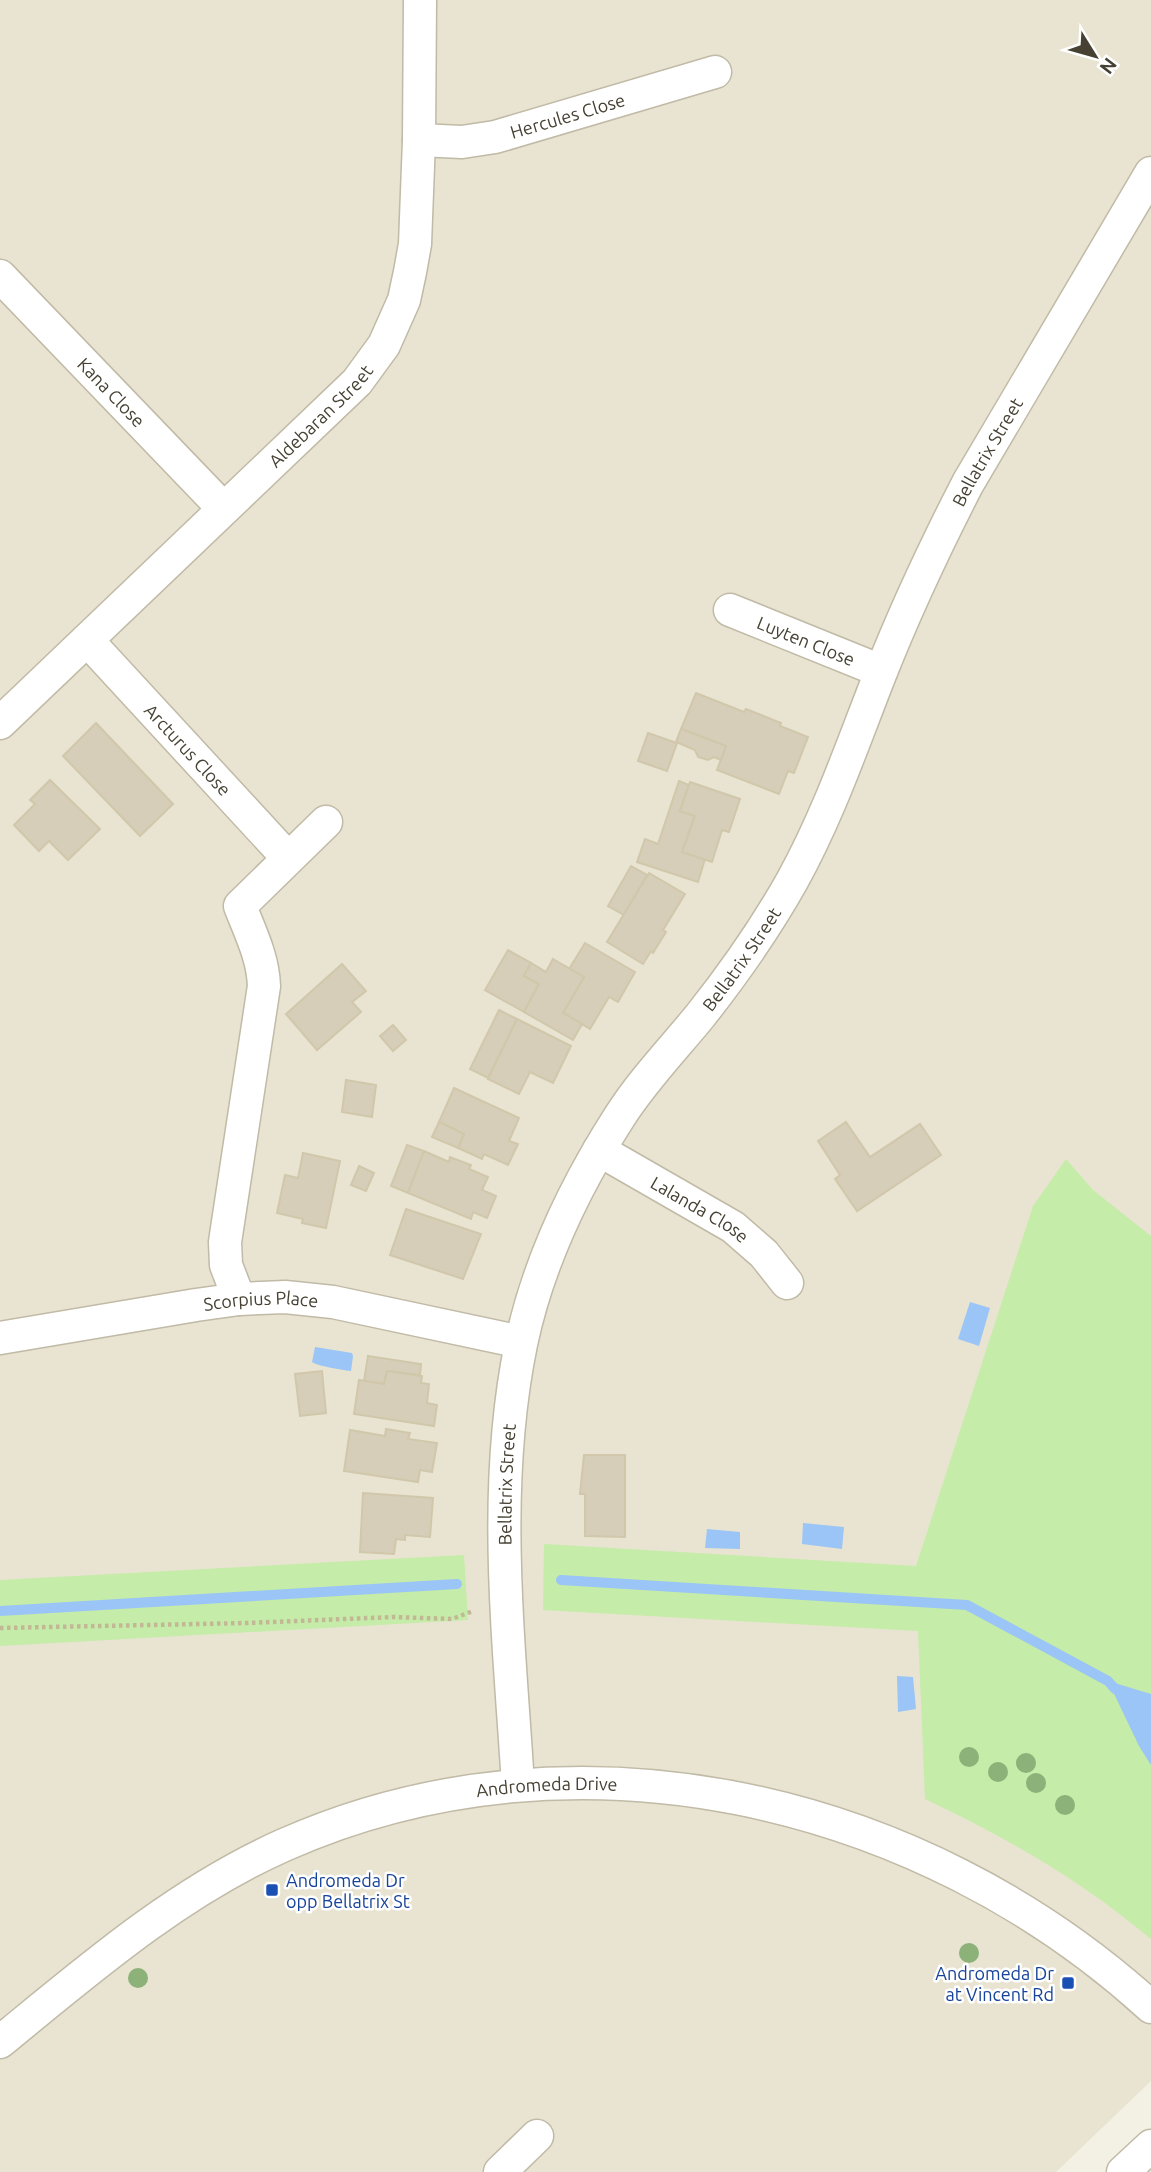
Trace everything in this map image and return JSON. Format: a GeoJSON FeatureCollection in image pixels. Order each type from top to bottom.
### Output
{"type":"FeatureCollection","features":[{"type":"Feature","properties":{"kind":"street","name":"Aldebaran Street"},"geometry":{"type":"LineString","coordinates":[[0,723],[357,382],[384,345],[404,300],[415,244],[420,0]]}},
{"type":"Feature","properties":{"kind":"street","name":"Hercules Close"},"geometry":{"type":"LineString","coordinates":[[419,140],[462,142],[495,137],[715,72]]}},
{"type":"Feature","properties":{"kind":"street","name":"Bellatrix Street"},"geometry":{"type":"LineString","coordinates":[[518,1785],[506,1600],[504,1484],[507,1442],[521,1342],[560,1224],[622,1113],[728,980],[754,944],[789,886],[822,820],[914,592],[968,483],[1151,173]]}},
{"type":"Feature","properties":{"kind":"street","name":"Kana Close"},"geometry":{"type":"LineString","coordinates":[[0,276],[223,508]]}},
{"type":"Feature","properties":{"kind":"street","name":"Luyten Close"},"geometry":{"type":"LineString","coordinates":[[730,610],[881,671]]}},
{"type":"Feature","properties":{"kind":"street","name":"Arcturus Close"},"geometry":{"type":"LineString","coordinates":[[88,640],[288,858]]}},
{"type":"Feature","properties":{"kind":"street"},"geometry":{"type":"LineString","coordinates":[[239,1299],[226,1265],[225,1242],[264,986],[258,953],[240,906],[326,822]]}},
{"type":"Feature","properties":{"kind":"street","name":"Lalanda Close"},"geometry":{"type":"LineString","coordinates":[[599,1150],[733,1227],[764,1254],[787,1283]]}},
{"type":"Feature","properties":{"kind":"street","name":"Scorpius Place"},"geometry":{"type":"LineString","coordinates":[[0,1338],[239,1299],[285,1297],[324,1300],[521,1342]]}},
{"type":"Feature","properties":{"kind":"street","name":"Andromeda Drive"},"geometry":{"type":"LineString","coordinates":[[0,2042],[136,1932],[195,1893],[253,1860],[325,1828],[386,1808],[454,1793],[518,1785],[585,1782],[711,1793],[796,1812],[878,1838],[958,1873],[1026,1912],[1090,1956],[1151,2007]]}},
{"type":"Feature","properties":{"kind":"street"},"geometry":{"type":"LineString","coordinates":[[500,2172],[537,2136]]}},
{"type":"Feature","properties":{"kind":"street"},"geometry":{"type":"LineString","coordinates":[[1124,2172],[1151,2146]]}},
{"type":"Feature","properties":{"kind":"path"},"geometry":{"type":"LineString","coordinates":[[0,1628],[394,1617],[452,1619],[506,1600]]}},
{"type":"Feature","properties":{"kind":"shaded area"},"geometry":{"type":"Polygon","coordinates":[[[0,0],[1151,0],[1151,2081],[1056,2172],[0,2172],[0,0]]]}},
{"type":"Feature","properties":{"kind":"green space"},"geometry":{"type":"Polygon","coordinates":[[[1066,1159],[1093,1190],[1151,1236],[1151,1939],[1070,1879],[986,1829],[925,1799],[918,1631],[543,1610],[544,1544],[916,1566],[1033,1206],[1066,1159]]]}},
{"type":"Feature","properties":{"kind":"green space"},"geometry":{"type":"Polygon","coordinates":[[[464,1555],[468,1620],[0,1646],[0,1580],[464,1555]]]}},
{"type":"Feature","properties":{"kind":"water"},"geometry":{"type":"Polygon","coordinates":[[[970,1302],[990,1308],[979,1346],[958,1339],[970,1302]]]}},
{"type":"Feature","properties":{"kind":"water"},"geometry":{"type":"Polygon","coordinates":[[[315,1347],[352,1353],[351,1371],[312,1362],[315,1347]]]}},
{"type":"Feature","properties":{"kind":"water"},"geometry":{"type":"Polygon","coordinates":[[[803,1523],[844,1527],[842,1549],[802,1544],[803,1523]]]}},
{"type":"Feature","properties":{"kind":"water"},"geometry":{"type":"Polygon","coordinates":[[[707,1529],[740,1532],[740,1549],[705,1548],[707,1529]]]}},
{"type":"Feature","properties":{"kind":"water"},"geometry":{"type":"Polygon","coordinates":[[[897,1676],[913,1677],[916,1709],[898,1712],[897,1676]]]}},
{"type":"Feature","properties":{"kind":"water"},"geometry":{"type":"Polygon","coordinates":[[[1108,1681],[1151,1694],[1151,1765],[1139,1746],[1108,1681]]]}},
{"type":"Feature","properties":{"kind":"building"},"geometry":{"type":"Polygon","coordinates":[[[696,693],[744,712],[746,709],[808,737],[794,773],[788,771],[779,794],[717,770],[726,746],[681,729],[696,693]]]}},
{"type":"Feature","properties":{"kind":"building"},"geometry":{"type":"Polygon","coordinates":[[[96,723],[173,804],[140,836],[63,756],[96,723]]]}},
{"type":"Feature","properties":{"kind":"building"},"geometry":{"type":"Polygon","coordinates":[[[681,729],[726,746],[721,760],[698,757],[695,750],[676,742],[681,729]]]}},
{"type":"Feature","properties":{"kind":"building"},"geometry":{"type":"Polygon","coordinates":[[[648,733],[677,743],[667,771],[638,761],[648,733]]]}},
{"type":"Feature","properties":{"kind":"building"},"geometry":{"type":"Polygon","coordinates":[[[50,780],[100,829],[68,860],[49,841],[39,851],[14,825],[35,804],[30,800],[50,780]]]}},
{"type":"Feature","properties":{"kind":"building"},"geometry":{"type":"Polygon","coordinates":[[[679,781],[689,785],[680,811],[695,816],[682,852],[705,859],[698,882],[637,862],[645,839],[658,844],[679,781]]]}},
{"type":"Feature","properties":{"kind":"building"},"geometry":{"type":"Polygon","coordinates":[[[690,782],[740,799],[729,832],[722,830],[712,862],[682,852],[695,816],[680,811],[690,782]]]}},
{"type":"Feature","properties":{"kind":"building"},"geometry":{"type":"Polygon","coordinates":[[[631,866],[647,875],[624,915],[608,906],[631,866]]]}},
{"type":"Feature","properties":{"kind":"building"},"geometry":{"type":"Polygon","coordinates":[[[649,873],[685,894],[663,930],[666,932],[643,964],[607,942],[649,873]]]}},
{"type":"Feature","properties":{"kind":"building"},"geometry":{"type":"Polygon","coordinates":[[[585,943],[635,972],[618,1002],[609,997],[590,1029],[563,1013],[584,977],[569,969],[585,943]]]}},
{"type":"Feature","properties":{"kind":"building"},"geometry":{"type":"Polygon","coordinates":[[[508,950],[531,963],[524,976],[539,984],[524,1012],[485,990],[508,950]]]}},
{"type":"Feature","properties":{"kind":"building"},"geometry":{"type":"Polygon","coordinates":[[[553,959],[584,977],[563,1013],[582,1024],[573,1040],[524,1012],[539,984],[524,976],[531,963],[546,972],[553,959]]]}},
{"type":"Feature","properties":{"kind":"building"},"geometry":{"type":"Polygon","coordinates":[[[342,964],[366,991],[352,1002],[361,1012],[317,1050],[286,1014],[342,964]]]}},
{"type":"Feature","properties":{"kind":"building"},"geometry":{"type":"Polygon","coordinates":[[[499,1010],[517,1019],[488,1078],[470,1069],[499,1010]]]}},
{"type":"Feature","properties":{"kind":"building"},"geometry":{"type":"Polygon","coordinates":[[[517,1019],[571,1046],[553,1083],[530,1072],[519,1094],[488,1079],[517,1019]]]}},
{"type":"Feature","properties":{"kind":"building"},"geometry":{"type":"Polygon","coordinates":[[[393,1025],[406,1040],[393,1051],[380,1036],[393,1025]]]}},
{"type":"Feature","properties":{"kind":"building"},"geometry":{"type":"Polygon","coordinates":[[[346,1080],[376,1085],[372,1117],[342,1112],[346,1080]]]}},
{"type":"Feature","properties":{"kind":"building"},"geometry":{"type":"Polygon","coordinates":[[[454,1088],[519,1118],[509,1141],[518,1144],[508,1165],[484,1154],[482,1159],[458,1148],[464,1134],[439,1122],[454,1088]]]}},
{"type":"Feature","properties":{"kind":"building"},"geometry":{"type":"Polygon","coordinates":[[[439,1122],[464,1134],[458,1148],[432,1137],[439,1122]]]}},
{"type":"Feature","properties":{"kind":"building"},"geometry":{"type":"Polygon","coordinates":[[[846,1122],[870,1157],[920,1124],[941,1155],[857,1211],[835,1179],[840,1175],[818,1141],[846,1122]]]}},
{"type":"Feature","properties":{"kind":"building"},"geometry":{"type":"Polygon","coordinates":[[[407,1145],[424,1151],[408,1193],[391,1186],[407,1145]]]}},
{"type":"Feature","properties":{"kind":"building"},"geometry":{"type":"Polygon","coordinates":[[[424,1151],[449,1162],[450,1157],[471,1165],[469,1169],[488,1177],[482,1190],[496,1196],[487,1218],[473,1212],[471,1219],[408,1193],[424,1151]]]}},
{"type":"Feature","properties":{"kind":"building"},"geometry":{"type":"Polygon","coordinates":[[[303,1153],[340,1161],[326,1228],[302,1223],[303,1219],[277,1213],[285,1175],[298,1178],[303,1153]]]}},
{"type":"Feature","properties":{"kind":"building"},"geometry":{"type":"Polygon","coordinates":[[[359,1166],[374,1173],[366,1191],[351,1185],[359,1166]]]}},
{"type":"Feature","properties":{"kind":"building"},"geometry":{"type":"Polygon","coordinates":[[[406,1209],[481,1234],[463,1279],[390,1255],[406,1209]]]}},
{"type":"Feature","properties":{"kind":"building"},"geometry":{"type":"Polygon","coordinates":[[[368,1356],[421,1364],[420,1375],[387,1371],[384,1384],[364,1381],[368,1356]]]}},
{"type":"Feature","properties":{"kind":"building"},"geometry":{"type":"Polygon","coordinates":[[[322,1371],[326,1413],[300,1416],[295,1374],[322,1371]]]}},
{"type":"Feature","properties":{"kind":"building"},"geometry":{"type":"Polygon","coordinates":[[[387,1371],[422,1376],[421,1383],[429,1384],[427,1403],[437,1405],[434,1426],[354,1414],[359,1380],[384,1384],[387,1371]]]}},
{"type":"Feature","properties":{"kind":"building"},"geometry":{"type":"Polygon","coordinates":[[[386,1429],[410,1433],[408,1439],[437,1443],[432,1472],[420,1470],[418,1482],[344,1471],[350,1430],[385,1436],[386,1429]]]}},
{"type":"Feature","properties":{"kind":"building"},"geometry":{"type":"Polygon","coordinates":[[[584,1455],[625,1455],[625,1537],[585,1536],[585,1494],[580,1494],[584,1455]]]}},
{"type":"Feature","properties":{"kind":"building"},"geometry":{"type":"Polygon","coordinates":[[[363,1493],[433,1498],[430,1537],[405,1535],[405,1540],[396,1539],[394,1554],[360,1552],[363,1493]]]}},
{"type":"Feature","properties":{"kind":"waterway"},"geometry":{"type":"LineString","coordinates":[[561,1580],[967,1605],[1108,1681],[1115,1689]]}},
{"type":"Feature","properties":{"kind":"waterway"},"geometry":{"type":"LineString","coordinates":[[0,1611],[457,1584]]}},
{"type":"Feature","properties":{"kind":"place","name":"Andromeda Dr opp Bellatrix St"},"geometry":{"type":"Point","coordinates":[272,1890]}},
{"type":"Feature","properties":{"kind":"place","name":"Andromeda Dr at Vincent Rd"},"geometry":{"type":"Point","coordinates":[1068,1983]}}]}
